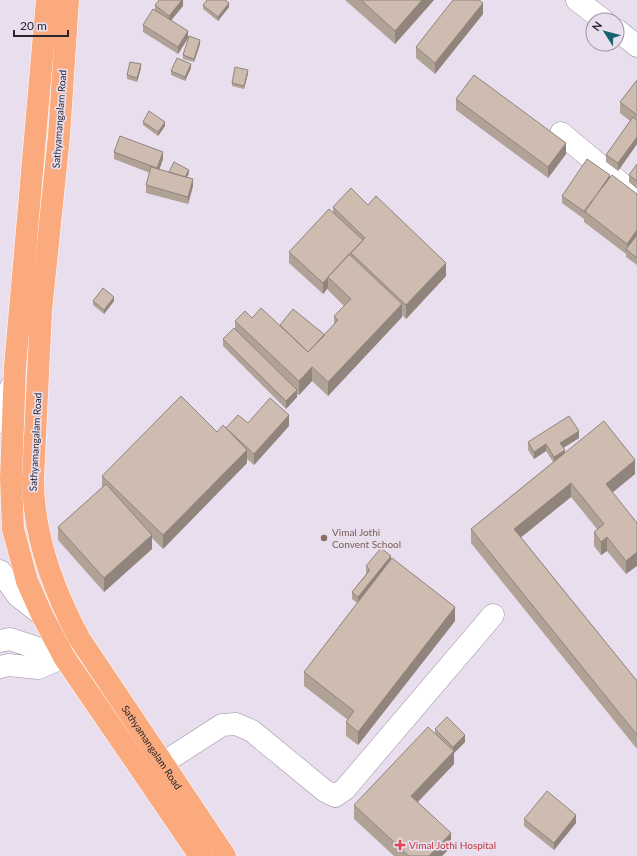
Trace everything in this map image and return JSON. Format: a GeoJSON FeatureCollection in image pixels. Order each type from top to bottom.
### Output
{"type":"FeatureCollection","features":[{"type":"Feature","properties":{"kind":"highway","name":"Sathyamangalam Road"},"geometry":{"type":"LineString","coordinates":[[47,0],[15,367],[15,488],[13,529],[27,581],[42,615],[64,657],[200,856]]}},
{"type":"Feature","properties":{"kind":"highway","name":"Sathyamangalam Road"},"geometry":{"type":"LineString","coordinates":[[68,0],[59,136],[41,311],[15,488],[37,525],[50,575],[64,608],[84,645],[127,712],[225,856]]}},
{"type":"Feature","properties":{"kind":"street"},"geometry":{"type":"LineString","coordinates":[[577,0],[593,12]]}},
{"type":"Feature","properties":{"kind":"street"},"geometry":{"type":"LineString","coordinates":[[625,36],[637,46]]}},
{"type":"Feature","properties":{"kind":"street"},"geometry":{"type":"LineString","coordinates":[[561,132],[637,197]]}},
{"type":"Feature","properties":{"kind":"street"},"geometry":{"type":"LineString","coordinates":[[0,422],[8,401],[15,367]]}},
{"type":"Feature","properties":{"kind":"street"},"geometry":{"type":"LineString","coordinates":[[0,571],[18,596],[42,615]]}},
{"type":"Feature","properties":{"kind":"street"},"geometry":{"type":"LineString","coordinates":[[163,763],[222,725],[236,724],[252,732],[325,791],[335,796],[346,789],[493,615]]}},
{"type":"Feature","properties":{"kind":"street"},"geometry":{"type":"LineString","coordinates":[[0,641],[10,639],[64,657]]}},
{"type":"Feature","properties":{"kind":"street"},"geometry":{"type":"LineString","coordinates":[[0,667],[8,665],[38,668],[64,657]]}},
{"type":"Feature","properties":{"kind":"building"},"geometry":{"type":"Polygon","coordinates":[[[159,0],[182,0],[169,16],[155,5],[159,0]]]}},
{"type":"Feature","properties":{"kind":"building"},"geometry":{"type":"Polygon","coordinates":[[[207,0],[225,0],[229,3],[218,17],[203,5],[207,0]]]}},
{"type":"Feature","properties":{"kind":"building"},"geometry":{"type":"Polygon","coordinates":[[[361,0],[422,0],[395,31],[361,0]]]}},
{"type":"Feature","properties":{"kind":"building"},"geometry":{"type":"Polygon","coordinates":[[[453,0],[479,0],[483,3],[435,63],[416,47],[453,0]]]}},
{"type":"Feature","properties":{"kind":"building"},"geometry":{"type":"Polygon","coordinates":[[[153,9],[188,31],[178,47],[143,25],[153,9]]]}},
{"type":"Feature","properties":{"kind":"building"},"geometry":{"type":"Polygon","coordinates":[[[189,36],[200,40],[194,59],[183,55],[189,36]]]}},
{"type":"Feature","properties":{"kind":"building"},"geometry":{"type":"Polygon","coordinates":[[[177,58],[191,64],[185,77],[171,71],[177,58]]]}},
{"type":"Feature","properties":{"kind":"building"},"geometry":{"type":"Polygon","coordinates":[[[130,62],[141,64],[137,78],[127,75],[130,62]]]}},
{"type":"Feature","properties":{"kind":"building"},"geometry":{"type":"Polygon","coordinates":[[[235,67],[248,70],[244,86],[232,83],[235,67]]]}},
{"type":"Feature","properties":{"kind":"building"},"geometry":{"type":"Polygon","coordinates":[[[474,75],[566,143],[548,167],[456,99],[474,75]]]}},
{"type":"Feature","properties":{"kind":"building"},"geometry":{"type":"Polygon","coordinates":[[[637,80],[637,115],[620,102],[637,80]]]}},
{"type":"Feature","properties":{"kind":"building"},"geometry":{"type":"Polygon","coordinates":[[[149,111],[165,122],[158,132],[143,122],[149,111]]]}},
{"type":"Feature","properties":{"kind":"building"},"geometry":{"type":"Polygon","coordinates":[[[633,117],[637,121],[637,137],[618,163],[606,155],[633,117]]]}},
{"type":"Feature","properties":{"kind":"building"},"geometry":{"type":"Polygon","coordinates":[[[120,136],[163,152],[157,168],[114,152],[120,136]]]}},
{"type":"Feature","properties":{"kind":"building"},"geometry":{"type":"Polygon","coordinates":[[[587,159],[610,175],[585,212],[562,196],[587,159]]]}},
{"type":"Feature","properties":{"kind":"building"},"geometry":{"type":"Polygon","coordinates":[[[174,162],[189,170],[185,177],[169,172],[174,162]]]}},
{"type":"Feature","properties":{"kind":"building"},"geometry":{"type":"Polygon","coordinates":[[[637,164],[637,181],[629,175],[637,164]]]}},
{"type":"Feature","properties":{"kind":"building"},"geometry":{"type":"Polygon","coordinates":[[[151,167],[193,179],[188,197],[146,185],[151,167]]]}},
{"type":"Feature","properties":{"kind":"building"},"geometry":{"type":"Polygon","coordinates":[[[612,175],[637,194],[637,230],[627,244],[584,211],[612,175]]]}},
{"type":"Feature","properties":{"kind":"building"},"geometry":{"type":"Polygon","coordinates":[[[351,188],[368,205],[376,196],[446,263],[406,305],[351,253],[365,238],[333,207],[351,188]]]}},
{"type":"Feature","properties":{"kind":"building"},"geometry":{"type":"Polygon","coordinates":[[[329,209],[363,240],[323,283],[289,252],[329,209]]]}},
{"type":"Feature","properties":{"kind":"building"},"geometry":{"type":"Polygon","coordinates":[[[637,235],[637,258],[626,249],[637,235]]]}},
{"type":"Feature","properties":{"kind":"building"},"geometry":{"type":"Polygon","coordinates":[[[349,254],[402,304],[328,382],[312,367],[299,381],[235,321],[245,311],[252,318],[261,308],[308,352],[338,320],[334,316],[351,299],[328,277],[349,254]]]}},
{"type":"Feature","properties":{"kind":"building"},"geometry":{"type":"Polygon","coordinates":[[[103,288],[114,297],[104,310],[93,301],[103,288]]]}},
{"type":"Feature","properties":{"kind":"building"},"geometry":{"type":"Polygon","coordinates":[[[293,309],[325,335],[308,352],[280,325],[293,309]]]}},
{"type":"Feature","properties":{"kind":"building"},"geometry":{"type":"Polygon","coordinates":[[[234,328],[297,390],[286,401],[223,339],[234,328]]]}},
{"type":"Feature","properties":{"kind":"building"},"geometry":{"type":"Polygon","coordinates":[[[181,396],[217,432],[223,425],[247,450],[163,535],[102,476],[181,396]]]}},
{"type":"Feature","properties":{"kind":"building"},"geometry":{"type":"Polygon","coordinates":[[[270,398],[289,415],[254,454],[226,428],[238,415],[248,423],[270,398]]]}},
{"type":"Feature","properties":{"kind":"building"},"geometry":{"type":"Polygon","coordinates":[[[569,416],[579,431],[560,443],[565,450],[554,457],[546,444],[534,452],[528,442],[569,416]]]}},
{"type":"Feature","properties":{"kind":"building"},"geometry":{"type":"Polygon","coordinates":[[[604,421],[635,460],[606,484],[637,523],[637,552],[626,561],[607,537],[601,542],[594,532],[604,524],[571,483],[514,529],[637,681],[637,735],[471,529],[604,421]]]}},
{"type":"Feature","properties":{"kind":"building"},"geometry":{"type":"Polygon","coordinates":[[[106,484],[152,535],[104,578],[58,527],[106,484]]]}},
{"type":"Feature","properties":{"kind":"building"},"geometry":{"type":"Polygon","coordinates":[[[381,548],[391,556],[358,597],[352,592],[370,570],[366,566],[381,548]]]}},
{"type":"Feature","properties":{"kind":"building"},"geometry":{"type":"Polygon","coordinates":[[[392,558],[455,607],[358,732],[346,722],[354,711],[304,672],[392,558]]]}},
{"type":"Feature","properties":{"kind":"building"},"geometry":{"type":"Polygon","coordinates":[[[447,717],[465,735],[453,747],[435,729],[447,717]]]}},
{"type":"Feature","properties":{"kind":"building"},"geometry":{"type":"Polygon","coordinates":[[[428,727],[454,751],[411,796],[451,833],[429,856],[409,856],[354,805],[428,727]]]}},
{"type":"Feature","properties":{"kind":"building"},"geometry":{"type":"Polygon","coordinates":[[[547,791],[576,815],[554,843],[524,819],[547,791]]]}},
{"type":"Feature","properties":{"kind":"place","name":"Vimal Jothi Convent School"},"geometry":{"type":"Point","coordinates":[324,538]}},
{"type":"Feature","properties":{"kind":"place","name":"Vimal Jothi Hospital"},"geometry":{"type":"Point","coordinates":[400,845]}}]}
